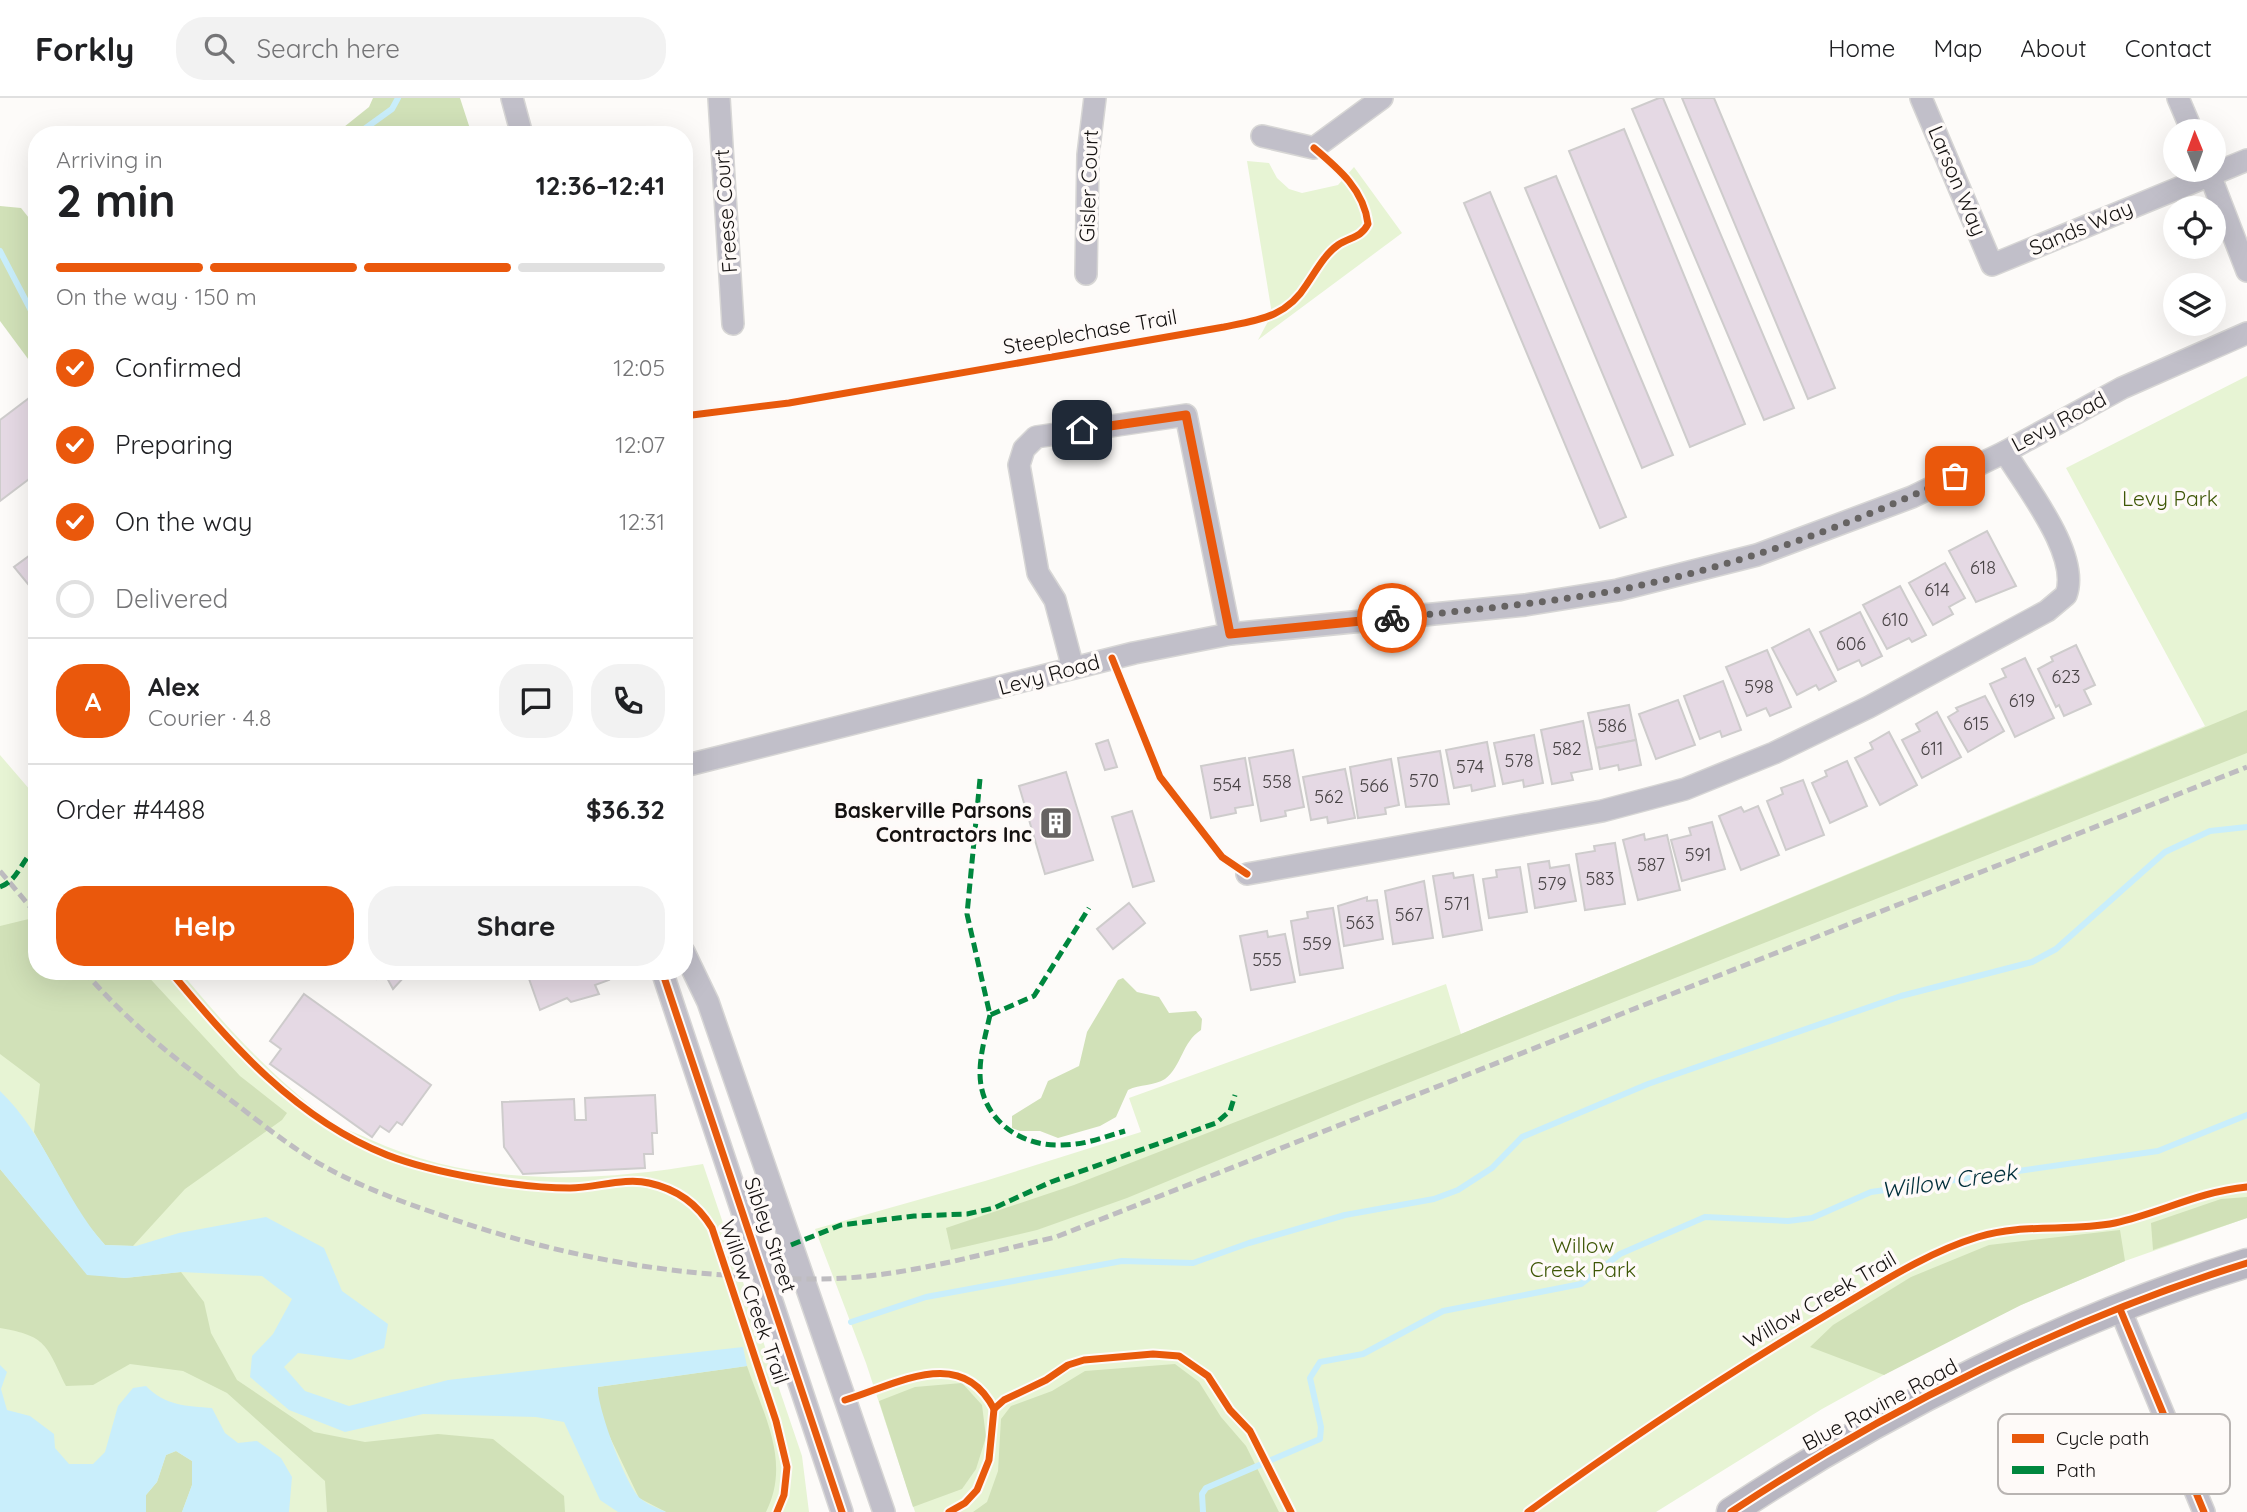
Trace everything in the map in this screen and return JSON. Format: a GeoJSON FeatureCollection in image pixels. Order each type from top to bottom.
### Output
{"type":"FeatureCollection","features":[{"type":"Feature","properties":{"kind":"main road","name":"Blue Ravine Road"},"geometry":{"type":"LineString","coordinates":[[1731,1512],[1826,1451],[1945,1387],[2120,1309],[2247,1263]]}},
{"type":"Feature","properties":{"kind":"street"},"geometry":{"type":"LineString","coordinates":[[512,98],[520,126]]}},
{"type":"Feature","properties":{"kind":"street","name":"Freese Court"},"geometry":{"type":"LineString","coordinates":[[719,98],[733,324]]}},
{"type":"Feature","properties":{"kind":"street","name":"Gisler Court"},"geometry":{"type":"LineString","coordinates":[[1086,274],[1088,155],[1095,98]]}},
{"type":"Feature","properties":{"kind":"street"},"geometry":{"type":"LineString","coordinates":[[1262,136],[1314,148],[1382,98]]}},
{"type":"Feature","properties":{"kind":"street","name":"Larson Way"},"geometry":{"type":"LineString","coordinates":[[1921,98],[1992,265]]}},
{"type":"Feature","properties":{"kind":"street"},"geometry":{"type":"LineString","coordinates":[[2178,98],[2187,119]]}},
{"type":"Feature","properties":{"kind":"street","name":"Sands Way"},"geometry":{"type":"LineString","coordinates":[[2226,166],[2247,160]]}},
{"type":"Feature","properties":{"kind":"street","name":"Sands Way"},"geometry":{"type":"LineString","coordinates":[[1992,265],[2185,182]]}},
{"type":"Feature","properties":{"kind":"street"},"geometry":{"type":"LineString","coordinates":[[2212,182],[2247,271]]}},
{"type":"Feature","properties":{"kind":"street","name":"Levy Road"},"geometry":{"type":"LineString","coordinates":[[693,764],[957,700],[1073,668],[1230,634],[1525,605],[1688,574],[1756,555],[1846,524],[2005,452],[2122,388],[2247,333]]}},
{"type":"Feature","properties":{"kind":"street"},"geometry":{"type":"LineString","coordinates":[[1073,668],[1055,600],[1038,573],[1019,465],[1024,449],[1036,438],[1186,415],[1230,634]]}},
{"type":"Feature","properties":{"kind":"street"},"geometry":{"type":"LineString","coordinates":[[1247,874],[1602,811],[1685,789],[1774,754],[1869,707],[2047,611],[2066,595],[2069,568],[2062,548],[2005,452]]}},
{"type":"Feature","properties":{"kind":"street","name":"Sibley Street"},"geometry":{"type":"LineString","coordinates":[[693,971],[708,1002],[884,1510]]}},
{"type":"Feature","properties":{"kind":"street","name":"Sibley Street"},"geometry":{"type":"LineString","coordinates":[[665,980],[842,1512]]}},
{"type":"Feature","properties":{"kind":"street"},"geometry":{"type":"LineString","coordinates":[[2120,1309],[2163,1414]]}},
{"type":"Feature","properties":{"kind":"street"},"geometry":{"type":"LineString","coordinates":[[2197,1494],[2204,1512]]}},
{"type":"Feature","properties":{"kind":"green space"},"geometry":{"type":"Polygon","coordinates":[[[373,98],[460,98],[469,126],[345,126],[369,107],[373,98]]]}},
{"type":"Feature","properties":{"kind":"green space"},"geometry":{"type":"Polygon","coordinates":[[[1247,161],[1269,163],[1277,178],[1289,189],[1302,193],[1338,185],[1354,167],[1402,233],[1258,340],[1272,314],[1247,161]]]}},
{"type":"Feature","properties":{"kind":"green space"},"geometry":{"type":"Polygon","coordinates":[[[0,206],[21,208],[28,217],[28,359],[0,321],[0,206]]]}},
{"type":"Feature","properties":{"kind":"green space","name":"Willow Creek Park"},"geometry":{"type":"Polygon","coordinates":[[[2247,376],[2247,1218],[2125,1261],[2021,1305],[1929,1350],[1822,1409],[1656,1512],[915,1512],[866,1363],[815,1229],[985,1181],[1141,1132],[1129,1098],[1446,984],[1461,1034],[2205,726],[2066,468],[2247,376]]]}},
{"type":"Feature","properties":{"kind":"green space"},"geometry":{"type":"Polygon","coordinates":[[[2247,710],[2247,753],[1357,1103],[1127,1198],[1037,1230],[951,1250],[946,1228],[1074,1185],[1461,1034],[2247,710]]]}},
{"type":"Feature","properties":{"kind":"green space"},"geometry":{"type":"Polygon","coordinates":[[[0,755],[28,788],[28,980],[188,980],[251,1051],[290,1088],[331,1121],[409,1155],[449,1166],[533,1177],[576,1177],[619,1175],[703,1164],[802,1456],[809,1512],[0,1512],[0,755]]]}},
{"type":"Feature","properties":{"kind":"green space"},"geometry":{"type":"Polygon","coordinates":[[[28,919],[28,980],[151,980],[240,1076],[287,1113],[282,1120],[185,1189],[133,1246],[105,1245],[82,1218],[34,1132],[40,1084],[0,1054],[0,926],[28,919]]]}},
{"type":"Feature","properties":{"kind":"green space"},"geometry":{"type":"Polygon","coordinates":[[[1123,978],[1137,992],[1159,997],[1169,1013],[1196,1011],[1202,1019],[1201,1030],[1190,1041],[1171,1074],[1161,1081],[1128,1090],[1116,1117],[1100,1126],[1058,1138],[1040,1131],[1020,1131],[1012,1128],[1012,1116],[1041,1098],[1048,1081],[1079,1066],[1087,1032],[1118,980],[1123,978]]]}},
{"type":"Feature","properties":{"kind":"green space"},"geometry":{"type":"Polygon","coordinates":[[[0,1169],[87,1274],[125,1278],[181,1272],[204,1302],[211,1333],[237,1380],[314,1432],[365,1442],[438,1434],[493,1439],[564,1496],[565,1512],[327,1512],[325,1481],[227,1393],[183,1371],[130,1364],[93,1385],[66,1386],[43,1345],[27,1335],[0,1328],[0,1169]]]}},
{"type":"Feature","properties":{"kind":"green space"},"geometry":{"type":"Polygon","coordinates":[[[2247,1197],[2247,1218],[2153,1250],[2151,1223],[2221,1199],[2247,1197]]]}},
{"type":"Feature","properties":{"kind":"green space"},"geometry":{"type":"Polygon","coordinates":[[[2120,1230],[2125,1261],[2021,1305],[1884,1375],[1810,1347],[1833,1325],[1911,1277],[1989,1245],[2120,1230]]]}},
{"type":"Feature","properties":{"kind":"green space"},"geometry":{"type":"Polygon","coordinates":[[[1175,1364],[1199,1382],[1221,1417],[1246,1446],[1279,1512],[973,1512],[987,1502],[998,1471],[1001,1419],[1011,1406],[1052,1391],[1085,1371],[1175,1364]]]}},
{"type":"Feature","properties":{"kind":"green space"},"geometry":{"type":"Polygon","coordinates":[[[747,1366],[767,1421],[775,1457],[776,1475],[766,1512],[666,1512],[639,1498],[607,1431],[597,1396],[598,1387],[747,1366]]]}},
{"type":"Feature","properties":{"kind":"green space"},"geometry":{"type":"Polygon","coordinates":[[[962,1383],[982,1405],[986,1437],[976,1469],[962,1489],[913,1507],[879,1401],[915,1387],[962,1383]]]}},
{"type":"Feature","properties":{"kind":"green space"},"geometry":{"type":"Polygon","coordinates":[[[176,1451],[192,1461],[192,1485],[182,1512],[146,1512],[146,1495],[157,1482],[166,1455],[176,1451]]]}},
{"type":"Feature","properties":{"kind":"water"},"geometry":{"type":"Polygon","coordinates":[[[0,1091],[30,1127],[77,1207],[105,1245],[136,1246],[179,1233],[266,1217],[324,1248],[342,1291],[388,1324],[384,1348],[350,1360],[298,1353],[284,1367],[305,1391],[349,1406],[448,1380],[743,1347],[747,1366],[598,1387],[607,1428],[628,1480],[641,1499],[666,1512],[618,1512],[600,1500],[564,1422],[536,1417],[423,1414],[345,1432],[289,1410],[250,1377],[252,1356],[273,1334],[292,1299],[262,1276],[181,1272],[125,1278],[87,1275],[0,1169],[0,1091]]]}},
{"type":"Feature","properties":{"kind":"water"},"geometry":{"type":"Polygon","coordinates":[[[0,1365],[7,1372],[1,1389],[7,1410],[30,1416],[54,1434],[55,1448],[69,1464],[93,1464],[105,1452],[118,1406],[133,1388],[146,1386],[169,1401],[212,1408],[225,1433],[238,1443],[257,1441],[281,1458],[292,1477],[289,1512],[182,1512],[192,1485],[192,1461],[176,1451],[166,1455],[157,1482],[146,1495],[146,1512],[0,1512],[0,1365]]]}},
{"type":"Feature","properties":{"kind":"building"},"geometry":{"type":"Polygon","coordinates":[[[1663,98],[1794,408],[1764,420],[1632,109],[1663,98]]]}},
{"type":"Feature","properties":{"kind":"building"},"geometry":{"type":"Polygon","coordinates":[[[1682,98],[1714,98],[1835,388],[1808,399],[1682,98]]]}},
{"type":"Feature","properties":{"kind":"building"},"geometry":{"type":"Polygon","coordinates":[[[1624,129],[1745,424],[1690,447],[1569,151],[1624,129]]]}},
{"type":"Feature","properties":{"kind":"building"},"geometry":{"type":"Polygon","coordinates":[[[1556,176],[1673,455],[1642,468],[1525,188],[1556,176]]]}},
{"type":"Feature","properties":{"kind":"building"},"geometry":{"type":"Polygon","coordinates":[[[1490,192],[1626,517],[1600,528],[1464,203],[1490,192]]]}},
{"type":"Feature","properties":{"kind":"building"},"geometry":{"type":"Polygon","coordinates":[[[28,399],[28,480],[0,501],[0,420],[28,399]]]}},
{"type":"Feature","properties":{"kind":"building"},"geometry":{"type":"Polygon","coordinates":[[[1987,531],[2016,586],[1976,602],[1949,551],[1987,531]]]}},
{"type":"Feature","properties":{"kind":"building"},"geometry":{"type":"Polygon","coordinates":[[[28,557],[28,584],[14,567],[28,557]]]}},
{"type":"Feature","properties":{"kind":"building"},"geometry":{"type":"Polygon","coordinates":[[[1945,563],[1965,598],[1949,607],[1953,614],[1933,625],[1909,583],[1945,563]]]}},
{"type":"Feature","properties":{"kind":"building"},"geometry":{"type":"Polygon","coordinates":[[[1900,586],[1926,635],[1912,642],[1909,638],[1887,649],[1863,605],[1900,586]]]}},
{"type":"Feature","properties":{"kind":"building"},"geometry":{"type":"Polygon","coordinates":[[[1860,612],[1882,656],[1862,666],[1859,660],[1838,670],[1820,632],[1860,612]]]}},
{"type":"Feature","properties":{"kind":"building"},"geometry":{"type":"Polygon","coordinates":[[[1809,629],[1836,681],[1819,690],[1816,685],[1797,695],[1772,648],[1809,629]]]}},
{"type":"Feature","properties":{"kind":"building"},"geometry":{"type":"Polygon","coordinates":[[[2076,645],[2095,685],[2084,690],[2091,704],[2064,716],[2059,705],[2056,707],[2038,669],[2053,661],[2051,657],[2076,645]]]}},
{"type":"Feature","properties":{"kind":"building"},"geometry":{"type":"Polygon","coordinates":[[[1767,650],[1791,707],[1770,716],[1766,708],[1747,716],[1726,667],[1767,650]]]}},
{"type":"Feature","properties":{"kind":"building"},"geometry":{"type":"Polygon","coordinates":[[[2025,658],[2054,718],[2015,737],[1990,684],[2006,677],[2002,669],[2025,658]]]}},
{"type":"Feature","properties":{"kind":"building"},"geometry":{"type":"Polygon","coordinates":[[[1723,681],[1741,730],[1722,737],[1720,731],[1700,739],[1684,696],[1723,681]]]}},
{"type":"Feature","properties":{"kind":"building"},"geometry":{"type":"Polygon","coordinates":[[[1985,696],[2004,731],[1968,752],[1948,717],[1958,711],[1956,708],[1985,696]]]}},
{"type":"Feature","properties":{"kind":"building"},"geometry":{"type":"Polygon","coordinates":[[[1678,700],[1695,745],[1656,759],[1639,714],[1678,700]]]}},
{"type":"Feature","properties":{"kind":"building"},"geometry":{"type":"Polygon","coordinates":[[[1629,705],[1636,740],[1596,748],[1588,713],[1629,705]]]}},
{"type":"Feature","properties":{"kind":"building"},"geometry":{"type":"Polygon","coordinates":[[[1937,712],[1961,757],[1922,778],[1902,740],[1920,731],[1916,724],[1937,712]]]}},
{"type":"Feature","properties":{"kind":"building"},"geometry":{"type":"Polygon","coordinates":[[[1583,721],[1592,769],[1571,773],[1573,780],[1552,784],[1541,730],[1583,721]]]}},
{"type":"Feature","properties":{"kind":"building"},"geometry":{"type":"Polygon","coordinates":[[[1889,732],[1917,785],[1880,805],[1855,758],[1873,749],[1870,743],[1889,732]]]}},
{"type":"Feature","properties":{"kind":"building"},"geometry":{"type":"Polygon","coordinates":[[[1534,735],[1543,783],[1524,787],[1523,780],[1503,784],[1494,743],[1534,735]]]}},
{"type":"Feature","properties":{"kind":"building"},"geometry":{"type":"Polygon","coordinates":[[[1108,740],[1117,767],[1105,770],[1096,744],[1108,740]]]}},
{"type":"Feature","properties":{"kind":"building"},"geometry":{"type":"Polygon","coordinates":[[[1636,740],[1641,765],[1619,770],[1618,765],[1600,769],[1596,748],[1636,740]]]}},
{"type":"Feature","properties":{"kind":"building"},"geometry":{"type":"Polygon","coordinates":[[[1487,742],[1495,786],[1472,791],[1471,785],[1454,788],[1446,750],[1487,742]]]}},
{"type":"Feature","properties":{"kind":"building"},"geometry":{"type":"Polygon","coordinates":[[[1293,750],[1304,807],[1285,811],[1286,816],[1261,821],[1249,758],[1293,750]]]}},
{"type":"Feature","properties":{"kind":"building"},"geometry":{"type":"Polygon","coordinates":[[[1440,751],[1449,804],[1406,807],[1398,758],[1440,751]]]}},
{"type":"Feature","properties":{"kind":"building"},"geometry":{"type":"Polygon","coordinates":[[[1245,758],[1253,805],[1235,808],[1236,813],[1211,818],[1201,766],[1245,758]]]}},
{"type":"Feature","properties":{"kind":"building"},"geometry":{"type":"Polygon","coordinates":[[[1391,759],[1399,805],[1385,808],[1386,814],[1358,818],[1350,767],[1391,759]]]}},
{"type":"Feature","properties":{"kind":"building"},"geometry":{"type":"Polygon","coordinates":[[[1847,761],[1867,806],[1830,823],[1812,783],[1827,776],[1825,771],[1847,761]]]}},
{"type":"Feature","properties":{"kind":"building"},"geometry":{"type":"Polygon","coordinates":[[[1345,769],[1355,818],[1328,823],[1327,817],[1311,820],[1303,777],[1345,769]]]}},
{"type":"Feature","properties":{"kind":"building","name":"Baskerville Parsons Contractors Inc"},"geometry":{"type":"Polygon","coordinates":[[[1066,772],[1093,860],[1045,874],[1019,786],[1066,772]]]}},
{"type":"Feature","properties":{"kind":"building"},"geometry":{"type":"Polygon","coordinates":[[[1803,780],[1824,835],[1786,850],[1767,801],[1783,794],[1781,788],[1803,780]]]}},
{"type":"Feature","properties":{"kind":"building"},"geometry":{"type":"Polygon","coordinates":[[[1758,806],[1779,855],[1741,870],[1719,816],[1741,807],[1744,812],[1758,806]]]}},
{"type":"Feature","properties":{"kind":"building"},"geometry":{"type":"Polygon","coordinates":[[[1132,811],[1154,881],[1133,887],[1112,817],[1132,811]]]}},
{"type":"Feature","properties":{"kind":"building"},"geometry":{"type":"Polygon","coordinates":[[[1712,822],[1725,869],[1682,881],[1671,840],[1691,835],[1689,828],[1712,822]]]}},
{"type":"Feature","properties":{"kind":"building"},"geometry":{"type":"Polygon","coordinates":[[[1644,834],[1645,840],[1667,835],[1680,890],[1638,900],[1623,840],[1644,834]]]}},
{"type":"Feature","properties":{"kind":"building"},"geometry":{"type":"Polygon","coordinates":[[[1615,843],[1625,904],[1585,910],[1576,854],[1595,851],[1594,846],[1615,843]]]}},
{"type":"Feature","properties":{"kind":"building"},"geometry":{"type":"Polygon","coordinates":[[[1549,861],[1550,868],[1569,865],[1576,901],[1535,908],[1528,864],[1549,861]]]}},
{"type":"Feature","properties":{"kind":"building"},"geometry":{"type":"Polygon","coordinates":[[[1520,867],[1527,912],[1489,918],[1483,879],[1497,877],[1496,870],[1520,867]]]}},
{"type":"Feature","properties":{"kind":"building"},"geometry":{"type":"Polygon","coordinates":[[[1453,873],[1454,878],[1473,875],[1482,930],[1443,937],[1433,876],[1453,873]]]}},
{"type":"Feature","properties":{"kind":"building"},"geometry":{"type":"Polygon","coordinates":[[[1424,881],[1433,938],[1393,944],[1385,891],[1424,881]]]}},
{"type":"Feature","properties":{"kind":"building"},"geometry":{"type":"Polygon","coordinates":[[[1367,897],[1367,901],[1377,900],[1383,939],[1344,946],[1338,906],[1367,897]]]}},
{"type":"Feature","properties":{"kind":"building"},"geometry":{"type":"Polygon","coordinates":[[[1129,903],[1145,923],[1113,949],[1097,929],[1129,903]]]}},
{"type":"Feature","properties":{"kind":"building"},"geometry":{"type":"Polygon","coordinates":[[[1333,908],[1343,968],[1300,975],[1291,921],[1308,918],[1307,912],[1333,908]]]}},
{"type":"Feature","properties":{"kind":"building"},"geometry":{"type":"Polygon","coordinates":[[[1267,931],[1268,937],[1285,934],[1295,982],[1251,990],[1240,936],[1267,931]]]}},
{"type":"Feature","properties":{"kind":"building"},"geometry":{"type":"Polygon","coordinates":[[[388,980],[401,980],[393,989],[388,980]]]}},
{"type":"Feature","properties":{"kind":"building"},"geometry":{"type":"Polygon","coordinates":[[[529,980],[609,980],[595,985],[599,994],[571,1002],[567,998],[540,1010],[529,980]]]}},
{"type":"Feature","properties":{"kind":"building"},"geometry":{"type":"Polygon","coordinates":[[[304,994],[431,1085],[402,1125],[397,1122],[389,1132],[380,1126],[372,1137],[270,1064],[281,1049],[270,1041],[304,994]]]}},
{"type":"Feature","properties":{"kind":"building"},"geometry":{"type":"Polygon","coordinates":[[[655,1095],[657,1133],[652,1133],[653,1154],[644,1154],[645,1168],[523,1174],[504,1147],[502,1102],[574,1099],[575,1120],[586,1120],[585,1098],[655,1095]]]}},
{"type":"Feature","properties":{"kind":"waterway"},"geometry":{"type":"LineString","coordinates":[[368,126],[392,109],[398,98]]}},
{"type":"Feature","properties":{"kind":"waterway"},"geometry":{"type":"LineString","coordinates":[[0,251],[28,305]]}},
{"type":"Feature","properties":{"kind":"waterway"},"geometry":{"type":"LineString","coordinates":[[851,1322],[926,1297],[1122,1261],[1193,1263],[1249,1243],[1345,1215],[1434,1199],[1458,1190],[1492,1168],[1522,1137],[1648,1084],[1901,996],[2032,962],[2056,949],[2165,852],[2210,831],[2247,827]]}},
{"type":"Feature","properties":{"kind":"waterway","name":"Willow Creek"},"geometry":{"type":"LineString","coordinates":[[1203,1512],[1202,1494],[1206,1488],[1320,1439],[1321,1427],[1310,1378],[1320,1362],[1363,1354],[1443,1311],[1581,1284],[1620,1254],[1705,1217],[1788,1221],[1812,1218],[1871,1192],[2158,1151],[2247,1115]]}},
{"type":"Feature","properties":{"kind":"railway"},"geometry":{"type":"LineString","coordinates":[[92,980],[150,1037],[277,1135],[324,1166],[385,1195],[504,1235],[612,1261],[686,1272],[744,1276],[804,1279],[864,1277],[927,1267],[1056,1237],[2247,767]]}},
{"type":"Feature","properties":{"kind":"railway"},"geometry":{"type":"LineString","coordinates":[[0,871],[28,904]]}},
{"type":"Feature","properties":{"kind":"marked path"},"geometry":{"type":"LineString","coordinates":[[980,779],[967,914],[990,1015],[1034,996],[1089,908]]}},
{"type":"Feature","properties":{"kind":"marked path"},"geometry":{"type":"LineString","coordinates":[[0,887],[12,880],[28,857]]}},
{"type":"Feature","properties":{"kind":"marked path"},"geometry":{"type":"LineString","coordinates":[[990,1015],[981,1058],[982,1089],[987,1104],[1005,1127],[1031,1141],[1062,1145],[1086,1142],[1125,1131]]}},
{"type":"Feature","properties":{"kind":"marked path"},"geometry":{"type":"LineString","coordinates":[[791,1245],[841,1225],[914,1216],[967,1214],[994,1208],[1051,1182],[1216,1123],[1230,1111],[1235,1095]]}},
{"type":"Feature","properties":{"kind":"cycle path","name":"Steeplechase Trail"},"geometry":{"type":"LineString","coordinates":[[693,415],[789,403],[1224,327],[1271,315],[1291,304],[1333,249],[1359,235],[1368,224],[1366,212],[1349,181],[1314,148]]}},
{"type":"Feature","properties":{"kind":"cycle path"},"geometry":{"type":"LineString","coordinates":[[1112,658],[1160,777],[1222,857],[1247,874]]}},
{"type":"Feature","properties":{"kind":"cycle path","name":"Willow Creek Trail"},"geometry":{"type":"LineString","coordinates":[[178,980],[242,1052],[295,1100],[354,1140],[387,1155],[452,1173],[527,1185],[570,1188],[640,1181],[669,1189],[693,1204],[712,1228],[776,1421],[787,1467],[784,1495],[777,1512]]}},
{"type":"Feature","properties":{"kind":"cycle path","name":"Willow Creek Trail"},"geometry":{"type":"LineString","coordinates":[[665,980],[842,1512]]}},
{"type":"Feature","properties":{"kind":"cycle path","name":"Willow Creek Trail"},"geometry":{"type":"LineString","coordinates":[[1528,1512],[1639,1434],[1751,1361],[1883,1282],[1939,1252],[1978,1237],[2012,1230],[2115,1223],[2212,1193],[2247,1187]]}},
{"type":"Feature","properties":{"kind":"cycle path"},"geometry":{"type":"LineString","coordinates":[[1731,1512],[1852,1437],[1980,1370],[2113,1311],[2247,1263]]}},
{"type":"Feature","properties":{"kind":"cycle path"},"geometry":{"type":"LineString","coordinates":[[2120,1309],[2163,1414]]}},
{"type":"Feature","properties":{"kind":"cycle path"},"geometry":{"type":"LineString","coordinates":[[949,1512],[965,1503],[977,1490],[989,1460],[994,1409],[1004,1400],[1046,1380],[1068,1365],[1084,1360],[1153,1354],[1179,1356],[1208,1376],[1230,1410],[1250,1431],[1291,1512]]}},
{"type":"Feature","properties":{"kind":"cycle path"},"geometry":{"type":"LineString","coordinates":[[845,1400],[906,1379],[926,1374],[946,1374],[964,1378],[980,1389],[994,1409]]}},
{"type":"Feature","properties":{"kind":"cycle path"},"geometry":{"type":"LineString","coordinates":[[2197,1494],[2204,1512]]}},
{"type":"Feature","properties":{"kind":"way so far"},"geometry":{"type":"LineString","coordinates":[[1392,618],[1525,605],[1618,590],[1688,574],[1756,555],[1846,524],[1955,476]]}},
{"type":"Feature","properties":{"kind":"place","name":"Baskerville Parsons Contractors Inc"},"geometry":{"type":"Point","coordinates":[1056,823]}},
{"type":"Feature","properties":{"kind":"route"},"geometry":{"type":"LineString","coordinates":[[1082,430],[1186,415],[1230,634],[1392,618]]}},
{"type":"Feature","properties":{"kind":"park label","name":"Levy Park"},"geometry":{"type":"Point","coordinates":[2170,499]}}]}
